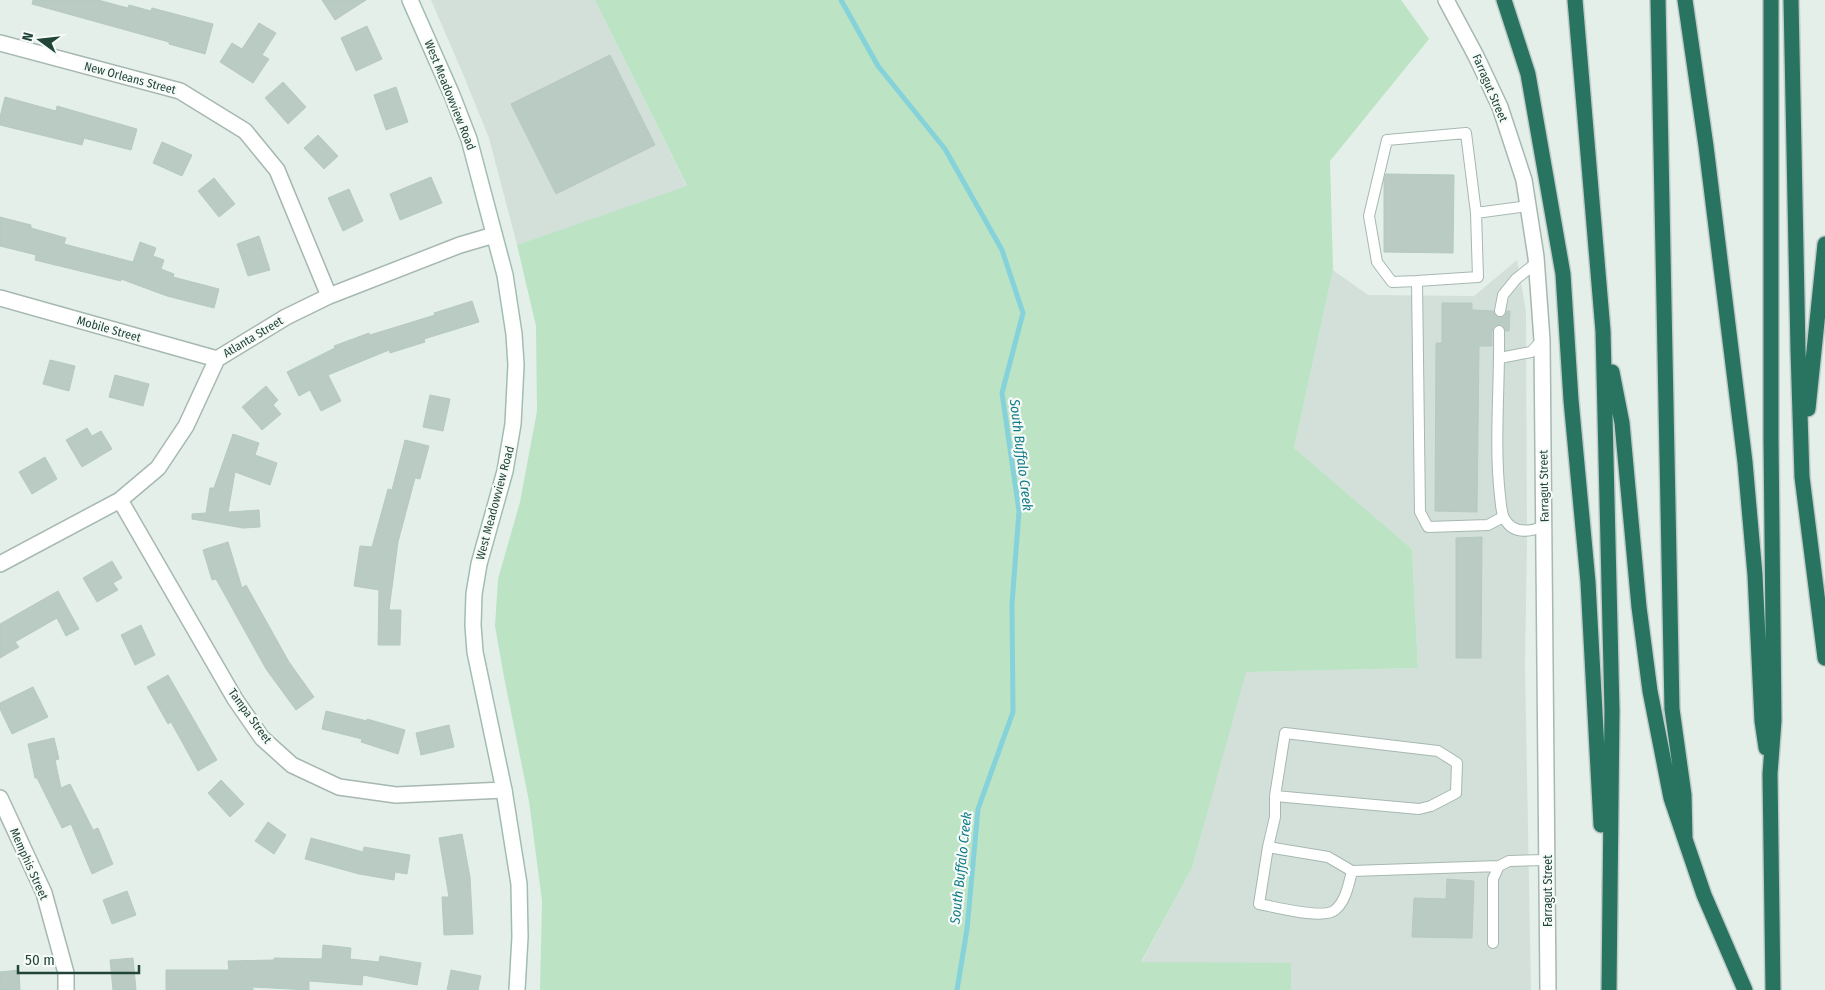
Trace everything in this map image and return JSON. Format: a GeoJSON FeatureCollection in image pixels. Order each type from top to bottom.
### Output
{"type":"FeatureCollection","features":[{"type":"Feature","properties":{"kind":"highway"},"geometry":{"type":"LineString","coordinates":[[1504,0],[1528,74],[1563,274],[1571,400],[1588,582],[1609,966]]}},
{"type":"Feature","properties":{"kind":"highway"},"geometry":{"type":"LineString","coordinates":[[1575,0],[1603,331],[1612,711],[1609,990]]}},
{"type":"Feature","properties":{"kind":"highway"},"geometry":{"type":"LineString","coordinates":[[1658,0],[1672,709],[1684,794],[1685,839]]}},
{"type":"Feature","properties":{"kind":"highway"},"geometry":{"type":"LineString","coordinates":[[1685,0],[1706,146],[1745,462],[1755,575],[1762,721],[1770,774]]}},
{"type":"Feature","properties":{"kind":"highway"},"geometry":{"type":"LineString","coordinates":[[1771,0],[1771,438],[1774,721],[1770,774],[1773,990]]}},
{"type":"Feature","properties":{"kind":"highway"},"geometry":{"type":"LineString","coordinates":[[1791,0],[1802,477],[1825,658]]}},
{"type":"Feature","properties":{"kind":"highway"},"geometry":{"type":"LineString","coordinates":[[1802,477],[1812,356],[1825,244]]}},
{"type":"Feature","properties":{"kind":"highway"},"geometry":{"type":"LineString","coordinates":[[1603,331],[1622,423],[1639,607],[1650,691],[1671,798],[1704,895],[1745,990]]}},
{"type":"Feature","properties":{"kind":"street","name":"West Meadowview Road"},"geometry":{"type":"LineString","coordinates":[[410,0],[452,95],[469,139],[505,275],[513,324],[516,365],[516,400],[513,424],[505,471],[479,564],[474,594],[473,625],[475,652],[504,790],[519,884],[520,938],[517,990]]}},
{"type":"Feature","properties":{"kind":"street","name":"Farragut Street"},"geometry":{"type":"LineString","coordinates":[[1446,0],[1476,56],[1500,107],[1524,180],[1536,262],[1542,340],[1548,990]]}},
{"type":"Feature","properties":{"kind":"street","name":"New Orleans Street"},"geometry":{"type":"LineString","coordinates":[[0,43],[180,91],[245,131],[277,170],[329,296]]}},
{"type":"Feature","properties":{"kind":"street","name":"Atlanta Street"},"geometry":{"type":"LineString","coordinates":[[0,564],[120,500],[158,468],[186,426],[217,359],[286,317],[329,296],[460,245],[494,235]]}},
{"type":"Feature","properties":{"kind":"street","name":"Mobile Street"},"geometry":{"type":"LineString","coordinates":[[0,298],[217,359]]}},
{"type":"Feature","properties":{"kind":"street","name":"Tampa Street"},"geometry":{"type":"LineString","coordinates":[[120,500],[235,699],[262,738],[292,765],[339,787],[396,794],[504,790]]}},
{"type":"Feature","properties":{"kind":"street","name":"Memphis Street"},"geometry":{"type":"LineString","coordinates":[[0,798],[44,893],[66,973],[66,990]]}},
{"type":"Feature","properties":{"kind":"lane"},"geometry":{"type":"LineString","coordinates":[[1466,132],[1476,213],[1478,277],[1417,281],[1392,282],[1377,262],[1369,216],[1387,140],[1466,132]]}},
{"type":"Feature","properties":{"kind":"lane"},"geometry":{"type":"LineString","coordinates":[[1476,213],[1528,206]]}},
{"type":"Feature","properties":{"kind":"lane"},"geometry":{"type":"LineString","coordinates":[[1500,311],[1503,295],[1516,279],[1536,262]]}},
{"type":"Feature","properties":{"kind":"lane"},"geometry":{"type":"LineString","coordinates":[[1417,281],[1420,512],[1428,527],[1488,524],[1504,517]]}},
{"type":"Feature","properties":{"kind":"lane"},"geometry":{"type":"LineString","coordinates":[[1499,331],[1498,479],[1504,517],[1508,523],[1519,531],[1533,531],[1544,526]]}},
{"type":"Feature","properties":{"kind":"lane"},"geometry":{"type":"LineString","coordinates":[[1500,358],[1531,352],[1542,340]]}},
{"type":"Feature","properties":{"kind":"lane"},"geometry":{"type":"LineString","coordinates":[[1275,796],[1420,809],[1431,806],[1456,793],[1457,763],[1438,751],[1285,733],[1275,796],[1275,817],[1259,904],[1320,914],[1334,911],[1340,905],[1352,871]]}},
{"type":"Feature","properties":{"kind":"lane"},"geometry":{"type":"LineString","coordinates":[[1268,847],[1328,857],[1352,871],[1499,866],[1509,861],[1547,860]]}},
{"type":"Feature","properties":{"kind":"lane"},"geometry":{"type":"LineString","coordinates":[[1493,943],[1494,879],[1499,866]]}},
{"type":"Feature","properties":{"kind":"shaded area"},"geometry":{"type":"Polygon","coordinates":[[[431,0],[595,0],[687,187],[517,245],[489,138],[431,0]]]}},
{"type":"Feature","properties":{"kind":"shaded area"},"geometry":{"type":"Polygon","coordinates":[[[1517,260],[1526,312],[1527,543],[1525,665],[1531,990],[1291,990],[1291,963],[1141,963],[1192,868],[1245,672],[1418,668],[1412,549],[1294,448],[1333,270],[1368,295],[1474,296],[1517,260]]]}},
{"type":"Feature","properties":{"kind":"green space"},"geometry":{"type":"Polygon","coordinates":[[[595,0],[1401,0],[1429,39],[1330,161],[1333,270],[1294,448],[1412,549],[1418,668],[1246,672],[1192,868],[1141,962],[1291,963],[1291,990],[540,990],[542,901],[529,801],[495,626],[498,579],[520,502],[537,411],[536,326],[517,245],[687,186],[595,0]]]}},
{"type":"Feature","properties":{"kind":"building"},"geometry":{"type":"Polygon","coordinates":[[[33,0],[98,0],[128,8],[129,5],[151,11],[152,8],[213,24],[205,54],[169,44],[169,42],[32,4],[33,0]]]}},
{"type":"Feature","properties":{"kind":"building"},"geometry":{"type":"Polygon","coordinates":[[[322,0],[366,0],[335,20],[322,0]]]}},
{"type":"Feature","properties":{"kind":"building"},"geometry":{"type":"Polygon","coordinates":[[[259,23],[276,33],[262,55],[269,59],[253,83],[220,62],[232,43],[242,49],[259,23]]]}},
{"type":"Feature","properties":{"kind":"building"},"geometry":{"type":"Polygon","coordinates":[[[367,26],[382,59],[356,71],[341,38],[367,26]]]}},
{"type":"Feature","properties":{"kind":"building"},"geometry":{"type":"Polygon","coordinates":[[[610,55],[655,145],[556,194],[511,104],[610,55]]]}},
{"type":"Feature","properties":{"kind":"building"},"geometry":{"type":"Polygon","coordinates":[[[283,82],[306,107],[288,124],[265,98],[283,82]]]}},
{"type":"Feature","properties":{"kind":"building"},"geometry":{"type":"Polygon","coordinates":[[[396,87],[408,122],[386,130],[374,95],[396,87]]]}},
{"type":"Feature","properties":{"kind":"building"},"geometry":{"type":"Polygon","coordinates":[[[5,97],[56,111],[57,106],[137,129],[131,150],[84,138],[82,145],[0,125],[5,97]]]}},
{"type":"Feature","properties":{"kind":"building"},"geometry":{"type":"Polygon","coordinates":[[[318,135],[338,156],[324,169],[304,148],[318,135]]]}},
{"type":"Feature","properties":{"kind":"building"},"geometry":{"type":"Polygon","coordinates":[[[162,142],[192,155],[182,176],[153,163],[162,142]]]}},
{"type":"Feature","properties":{"kind":"building"},"geometry":{"type":"Polygon","coordinates":[[[1386,174],[1454,175],[1453,253],[1384,252],[1384,180],[1386,174]]]}},
{"type":"Feature","properties":{"kind":"building"},"geometry":{"type":"Polygon","coordinates":[[[431,177],[442,203],[400,220],[390,194],[431,177]]]}},
{"type":"Feature","properties":{"kind":"building"},"geometry":{"type":"Polygon","coordinates":[[[214,178],[235,204],[219,217],[198,191],[214,178]]]}},
{"type":"Feature","properties":{"kind":"building"},"geometry":{"type":"Polygon","coordinates":[[[349,189],[363,221],[343,231],[328,198],[349,189]]]}},
{"type":"Feature","properties":{"kind":"building"},"geometry":{"type":"Polygon","coordinates":[[[0,217],[31,225],[31,228],[66,238],[64,244],[133,262],[140,242],[156,248],[153,256],[164,260],[161,269],[174,274],[173,277],[219,289],[214,308],[167,296],[121,279],[121,281],[35,260],[36,255],[0,246],[0,217]]]}},
{"type":"Feature","properties":{"kind":"building"},"geometry":{"type":"Polygon","coordinates":[[[259,236],[270,270],[248,276],[237,244],[259,236]]]}},
{"type":"Feature","properties":{"kind":"building"},"geometry":{"type":"Polygon","coordinates":[[[472,301],[479,322],[424,339],[425,342],[390,353],[389,350],[328,375],[341,401],[321,411],[310,390],[299,396],[287,372],[335,348],[334,346],[369,333],[370,335],[435,315],[434,313],[472,301]]]}},
{"type":"Feature","properties":{"kind":"building"},"geometry":{"type":"Polygon","coordinates":[[[1442,303],[1472,303],[1472,310],[1493,311],[1495,316],[1499,318],[1505,316],[1507,311],[1510,311],[1509,331],[1506,331],[1502,325],[1496,325],[1492,331],[1492,346],[1479,346],[1477,512],[1435,511],[1436,343],[1442,343],[1442,303]]]}},
{"type":"Feature","properties":{"kind":"building"},"geometry":{"type":"Polygon","coordinates":[[[50,360],[75,366],[69,391],[43,384],[50,360]]]}},
{"type":"Feature","properties":{"kind":"building"},"geometry":{"type":"Polygon","coordinates":[[[115,375],[149,384],[143,406],[109,397],[115,375]]]}},
{"type":"Feature","properties":{"kind":"building"},"geometry":{"type":"Polygon","coordinates":[[[266,386],[278,400],[273,405],[281,414],[262,430],[242,407],[266,386]]]}},
{"type":"Feature","properties":{"kind":"building"},"geometry":{"type":"Polygon","coordinates":[[[430,395],[450,399],[443,431],[423,427],[430,395]]]}},
{"type":"Feature","properties":{"kind":"building"},"geometry":{"type":"Polygon","coordinates":[[[87,428],[92,436],[101,431],[112,449],[82,467],[66,440],[87,428]]]}},
{"type":"Feature","properties":{"kind":"building"},"geometry":{"type":"Polygon","coordinates":[[[233,434],[259,443],[255,455],[277,463],[270,485],[235,472],[228,512],[259,510],[260,527],[243,528],[192,519],[192,514],[206,513],[210,488],[214,488],[233,434]]]}},
{"type":"Feature","properties":{"kind":"building"},"geometry":{"type":"Polygon","coordinates":[[[405,440],[429,446],[420,479],[415,478],[398,542],[389,610],[401,610],[400,645],[378,645],[379,590],[354,586],[360,546],[372,547],[388,489],[392,490],[405,440]]]}},
{"type":"Feature","properties":{"kind":"building"},"geometry":{"type":"Polygon","coordinates":[[[45,457],[57,479],[32,494],[19,472],[45,457]]]}},
{"type":"Feature","properties":{"kind":"building"},"geometry":{"type":"Polygon","coordinates":[[[1482,537],[1481,658],[1456,658],[1456,538],[1482,537]]]}},
{"type":"Feature","properties":{"kind":"building"},"geometry":{"type":"Polygon","coordinates":[[[228,542],[242,588],[246,585],[289,662],[314,697],[296,710],[266,669],[216,579],[212,580],[203,550],[228,542]]]}},
{"type":"Feature","properties":{"kind":"building"},"geometry":{"type":"Polygon","coordinates":[[[112,561],[122,578],[113,583],[118,590],[97,602],[83,578],[112,561]]]}},
{"type":"Feature","properties":{"kind":"building"},"geometry":{"type":"Polygon","coordinates":[[[58,591],[79,629],[66,636],[57,618],[15,642],[19,647],[0,658],[0,624],[58,591]]]}},
{"type":"Feature","properties":{"kind":"building"},"geometry":{"type":"Polygon","coordinates":[[[141,625],[155,655],[135,665],[121,635],[141,625]]]}},
{"type":"Feature","properties":{"kind":"building"},"geometry":{"type":"Polygon","coordinates":[[[168,675],[217,760],[198,771],[171,722],[168,724],[147,687],[168,675]]]}},
{"type":"Feature","properties":{"kind":"building"},"geometry":{"type":"Polygon","coordinates":[[[33,687],[48,717],[12,734],[0,709],[0,703],[33,687]]]}},
{"type":"Feature","properties":{"kind":"building"},"geometry":{"type":"Polygon","coordinates":[[[326,711],[367,721],[367,719],[405,730],[398,754],[361,742],[362,739],[322,729],[326,711]]]}},
{"type":"Feature","properties":{"kind":"building"},"geometry":{"type":"Polygon","coordinates":[[[449,725],[454,747],[421,755],[416,733],[449,725]]]}},
{"type":"Feature","properties":{"kind":"building"},"geometry":{"type":"Polygon","coordinates":[[[54,738],[59,759],[55,760],[61,788],[70,784],[93,830],[98,828],[113,864],[92,874],[71,824],[62,828],[37,778],[35,778],[28,744],[54,738]]]}},
{"type":"Feature","properties":{"kind":"building"},"geometry":{"type":"Polygon","coordinates":[[[221,780],[244,804],[230,817],[208,793],[221,780]]]}},
{"type":"Feature","properties":{"kind":"building"},"geometry":{"type":"Polygon","coordinates":[[[268,822],[286,835],[274,854],[255,841],[268,822]]]}},
{"type":"Feature","properties":{"kind":"building"},"geometry":{"type":"Polygon","coordinates":[[[462,834],[470,877],[473,934],[444,935],[442,897],[449,897],[439,838],[462,834]]]}},
{"type":"Feature","properties":{"kind":"building"},"geometry":{"type":"Polygon","coordinates":[[[311,838],[363,852],[364,847],[410,855],[407,874],[395,872],[394,880],[359,874],[305,859],[311,838]]]}},
{"type":"Feature","properties":{"kind":"building"},"geometry":{"type":"Polygon","coordinates":[[[1447,879],[1474,881],[1472,938],[1412,937],[1414,898],[1446,899],[1447,879]]]}},
{"type":"Feature","properties":{"kind":"building"},"geometry":{"type":"Polygon","coordinates":[[[127,891],[136,915],[112,924],[103,900],[127,891]]]}},
{"type":"Feature","properties":{"kind":"building"},"geometry":{"type":"Polygon","coordinates":[[[323,945],[351,948],[350,959],[379,962],[380,956],[421,963],[417,985],[363,975],[362,985],[309,981],[309,990],[253,987],[253,990],[166,990],[166,970],[229,970],[228,961],[274,960],[274,958],[322,959],[323,945]]]}},
{"type":"Feature","properties":{"kind":"building"},"geometry":{"type":"Polygon","coordinates":[[[133,958],[136,990],[113,990],[110,960],[133,958]]]}},
{"type":"Feature","properties":{"kind":"building"},"geometry":{"type":"Polygon","coordinates":[[[19,970],[20,990],[0,990],[0,972],[19,970]]]}},
{"type":"Feature","properties":{"kind":"building"},"geometry":{"type":"Polygon","coordinates":[[[451,970],[481,976],[478,990],[447,990],[451,970]]]}},
{"type":"Feature","properties":{"kind":"waterway","name":"South Buffalo Creek"},"geometry":{"type":"LineString","coordinates":[[841,0],[878,66],[945,149],[1002,250],[1023,313],[1002,393],[1019,511],[1012,604],[1013,712],[978,809],[967,929],[957,990]]}}]}
